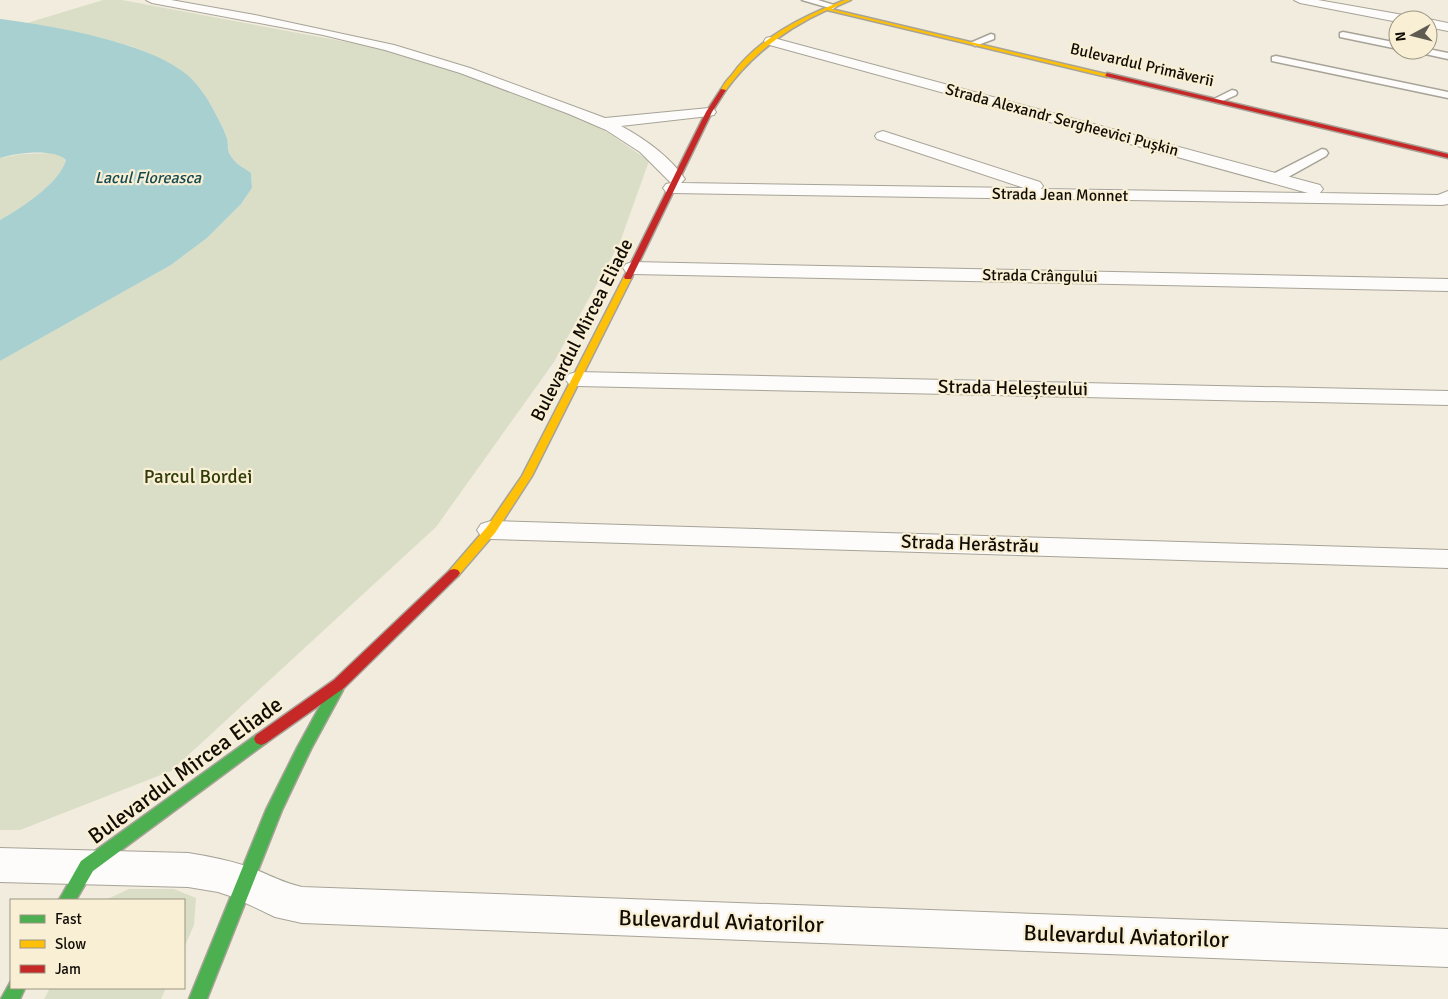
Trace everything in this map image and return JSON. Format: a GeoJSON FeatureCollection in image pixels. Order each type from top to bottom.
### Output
{"type":"FeatureCollection","features":[{"type":"Feature","properties":{"kind":"street"},"geometry":{"type":"LineString","coordinates":[[152,0],[350,38],[422,57],[485,77],[605,122],[633,138],[651,152],[674,184]]}},
{"type":"Feature","properties":{"kind":"street"},"geometry":{"type":"LineString","coordinates":[[1300,0],[1388,16]]}},
{"type":"Feature","properties":{"kind":"street","name":"Bulevardul Primăverii"},"geometry":{"type":"LineString","coordinates":[[838,4],[991,37],[1335,117]]}},
{"type":"Feature","properties":{"kind":"street","name":"Bulevardul Primăverii"},"geometry":{"type":"LineString","coordinates":[[838,4],[975,43],[1448,156]]}},
{"type":"Feature","properties":{"kind":"street","name":"Bulevardul Mircea Eliade"},"geometry":{"type":"LineString","coordinates":[[68,899],[87,866],[186,792],[339,684],[448,580],[491,530],[527,476],[633,268],[709,112],[736,71],[770,41],[838,4]]}},
{"type":"Feature","properties":{"kind":"street"},"geometry":{"type":"LineString","coordinates":[[227,13],[251,5]]}},
{"type":"Feature","properties":{"kind":"street","name":"Strada Alexandr Sergheevici Pușkin"},"geometry":{"type":"LineString","coordinates":[[770,41],[1353,199]]}},
{"type":"Feature","properties":{"kind":"street"},"geometry":{"type":"LineString","coordinates":[[605,122],[709,112]]}},
{"type":"Feature","properties":{"kind":"street"},"geometry":{"type":"LineString","coordinates":[[605,122],[700,132]]}},
{"type":"Feature","properties":{"kind":"street"},"geometry":{"type":"LineString","coordinates":[[884,136],[1060,195]]}},
{"type":"Feature","properties":{"kind":"street","name":"Strada Jean Monnet"},"geometry":{"type":"LineString","coordinates":[[674,184],[1060,195],[1446,201]]}},
{"type":"Feature","properties":{"kind":"street","name":"Strada Crângului"},"geometry":{"type":"LineString","coordinates":[[633,268],[1448,284]]}},
{"type":"Feature","properties":{"kind":"street","name":"Strada Heleșteului"},"geometry":{"type":"LineString","coordinates":[[577,379],[1448,398]]}},
{"type":"Feature","properties":{"kind":"street","name":"Strada Herăstrău"},"geometry":{"type":"LineString","coordinates":[[491,530],[1448,559]]}},
{"type":"Feature","properties":{"kind":"street","name":"Bulevardul Mircea Eliade"},"geometry":{"type":"LineString","coordinates":[[198,999],[244,883],[282,795],[304,748],[339,684]]}},
{"type":"Feature","properties":{"kind":"street","name":"Bulevardul Aviatorilor"},"geometry":{"type":"LineString","coordinates":[[0,865],[188,870],[218,875],[244,883],[276,899],[302,906],[1448,948]]}},
{"type":"Feature","properties":{"kind":"lane"},"geometry":{"type":"LineString","coordinates":[[806,0],[838,4]]}},
{"type":"Feature","properties":{"kind":"lane"},"geometry":{"type":"LineString","coordinates":[[1343,36],[1388,44]]}},
{"type":"Feature","properties":{"kind":"lane"},"geometry":{"type":"LineString","coordinates":[[975,43],[991,37]]}},
{"type":"Feature","properties":{"kind":"lane"},"geometry":{"type":"LineString","coordinates":[[1276,59],[1448,95]]}},
{"type":"Feature","properties":{"kind":"lane"},"geometry":{"type":"LineString","coordinates":[[1218,100],[1232,94]]}},
{"type":"Feature","properties":{"kind":"lane"},"geometry":{"type":"LineString","coordinates":[[1276,178],[1322,153]]}},
{"type":"Feature","properties":{"kind":"green space","name":"Parcul Bordei"},"geometry":{"type":"Polygon","coordinates":[[[103,0],[122,0],[363,45],[431,62],[570,113],[610,134],[649,161],[620,242],[554,362],[436,527],[171,771],[20,830],[0,830],[0,361],[171,265],[207,238],[241,204],[252,188],[251,173],[231,156],[225,133],[208,100],[192,81],[173,66],[151,54],[126,45],[76,32],[27,23],[103,0]]]}},
{"type":"Feature","properties":{"kind":"green space"},"geometry":{"type":"Polygon","coordinates":[[[51,153],[62,156],[66,160],[56,178],[28,202],[0,220],[0,158],[22,154],[51,153]]]}},
{"type":"Feature","properties":{"kind":"green space"},"geometry":{"type":"Polygon","coordinates":[[[129,889],[174,889],[196,898],[194,925],[185,946],[185,899],[107,899],[129,889]]]}},
{"type":"Feature","properties":{"kind":"green space"},"geometry":{"type":"Polygon","coordinates":[[[49,989],[166,989],[161,999],[44,999],[49,989]]]}},
{"type":"Feature","properties":{"kind":"water","name":"Lacul Floreasca"},"geometry":{"type":"Polygon","coordinates":[[[0,19],[70,31],[123,44],[169,63],[186,74],[201,90],[221,123],[231,156],[251,173],[252,188],[241,204],[207,238],[171,265],[0,361],[0,220],[48,186],[56,178],[66,160],[60,156],[44,153],[25,153],[0,158],[0,19]]]}},
{"type":"Feature","properties":{"kind":"traffic: fast"},"geometry":{"type":"LineString","coordinates":[[198,999],[274,810],[304,748],[336,690]]}},
{"type":"Feature","properties":{"kind":"traffic: fast"},"geometry":{"type":"LineString","coordinates":[[68,899],[87,866],[261,739]]}},
{"type":"Feature","properties":{"kind":"traffic: fast"},"geometry":{"type":"LineString","coordinates":[[10,999],[15,989]]}},
{"type":"Feature","properties":{"kind":"traffic: slow"},"geometry":{"type":"LineString","coordinates":[[723,90],[748,59],[779,34],[813,15],[849,0]]}},
{"type":"Feature","properties":{"kind":"traffic: slow"},"geometry":{"type":"LineString","coordinates":[[827,9],[1107,75]]}},
{"type":"Feature","properties":{"kind":"traffic: slow"},"geometry":{"type":"LineString","coordinates":[[454,573],[491,530],[527,476],[628,277]]}},
{"type":"Feature","properties":{"kind":"traffic: jam"},"geometry":{"type":"LineString","coordinates":[[1107,75],[1448,156]]}},
{"type":"Feature","properties":{"kind":"traffic: jam"},"geometry":{"type":"LineString","coordinates":[[628,277],[709,112],[723,90]]}},
{"type":"Feature","properties":{"kind":"traffic: jam"},"geometry":{"type":"LineString","coordinates":[[261,739],[339,684],[454,573]]}}]}
